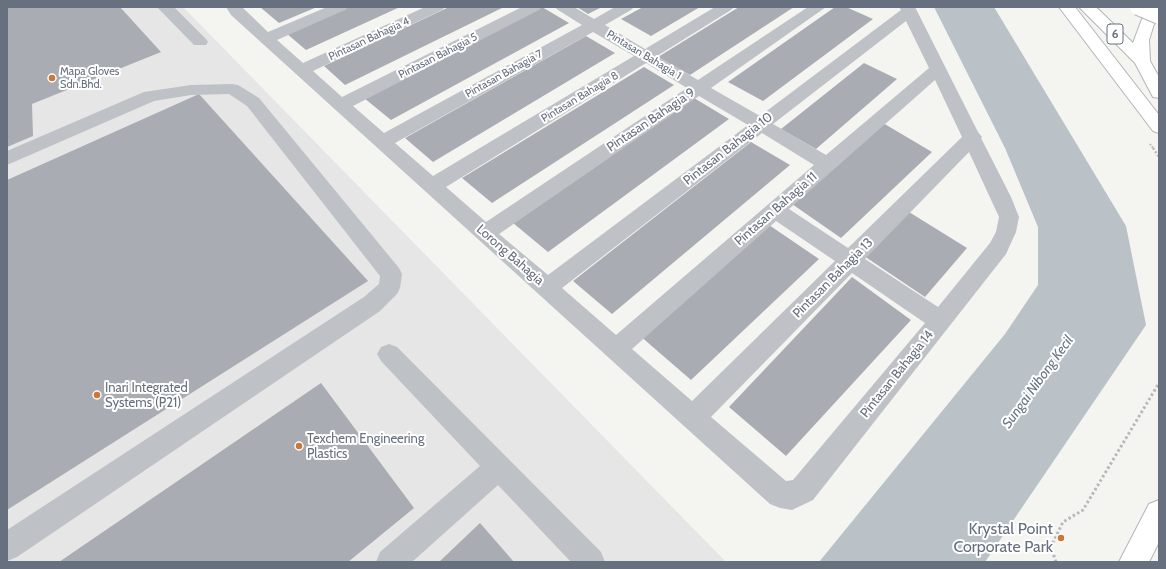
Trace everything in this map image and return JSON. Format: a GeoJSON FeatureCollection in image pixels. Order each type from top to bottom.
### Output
{"type":"FeatureCollection","features":[{"type":"Feature","properties":{"kind":"main road"},"geometry":{"type":"LineString","coordinates":[[1066,7],[1159,127]]}},
{"type":"Feature","properties":{"kind":"main road","name":"6"},"geometry":{"type":"LineString","coordinates":[[1087,7],[1142,61],[1159,94]]}},
{"type":"Feature","properties":{"kind":"main road"},"geometry":{"type":"LineString","coordinates":[[1138,7],[1159,16]]}},
{"type":"Feature","properties":{"kind":"main road","name":"6"},"geometry":{"type":"LineString","coordinates":[[1142,61],[1140,40],[1147,22],[1159,11]]}},
{"type":"Feature","properties":{"kind":"main road"},"geometry":{"type":"LineString","coordinates":[[1133,562],[1159,514]]}},
{"type":"Feature","properties":{"kind":"street"},"geometry":{"type":"LineString","coordinates":[[165,7],[200,42]]}},
{"type":"Feature","properties":{"kind":"street","name":"Lorong Bahagia"},"geometry":{"type":"LineString","coordinates":[[234,7],[236,12],[266,39],[693,418],[780,494],[792,496]]}},
{"type":"Feature","properties":{"kind":"street"},"geometry":{"type":"LineString","coordinates":[[266,39],[340,7]]}},
{"type":"Feature","properties":{"kind":"street","name":"Pintasan Bahagia 4"},"geometry":{"type":"LineString","coordinates":[[302,70],[437,7]]}},
{"type":"Feature","properties":{"kind":"street","name":"Pintasan Bahagia 5"},"geometry":{"type":"LineString","coordinates":[[341,105],[534,7]]}},
{"type":"Feature","properties":{"kind":"street","name":"Pintasan Bahagia 1"},"geometry":{"type":"LineString","coordinates":[[564,7],[827,164]]}},
{"type":"Feature","properties":{"kind":"street","name":"Pintasan Bahagia 7"},"geometry":{"type":"LineString","coordinates":[[382,142],[626,7]]}},
{"type":"Feature","properties":{"kind":"street","name":"Pintasan Bahagia 8"},"geometry":{"type":"LineString","coordinates":[[432,186],[726,7]]}},
{"type":"Feature","properties":{"kind":"street","name":"Pintasan Bahagia 9"},"geometry":{"type":"LineString","coordinates":[[485,233],[818,7]]}},
{"type":"Feature","properties":{"kind":"street","name":"Pintasan Bahagia 14"},"geometry":{"type":"LineString","coordinates":[[792,496],[803,490],[940,321],[999,248],[1006,232],[1009,217],[973,137],[937,69],[908,9]]}},
{"type":"Feature","properties":{"kind":"street","name":"Pintasan Bahagia 10"},"geometry":{"type":"LineString","coordinates":[[547,288],[908,9]]}},
{"type":"Feature","properties":{"kind":"street","name":"Pintasan Bahagia 11"},"geometry":{"type":"LineString","coordinates":[[616,349],[937,69]]}},
{"type":"Feature","properties":{"kind":"street"},"geometry":{"type":"LineString","coordinates":[[7,158],[150,96],[191,90],[232,89],[253,102],[391,274],[389,288],[372,304],[7,547]]}},
{"type":"Feature","properties":{"kind":"street","name":"Pintasan Bahagia 13"},"geometry":{"type":"LineString","coordinates":[[693,418],[973,137]]}},
{"type":"Feature","properties":{"kind":"street"},"geometry":{"type":"LineString","coordinates":[[775,210],[940,321]]}},
{"type":"Feature","properties":{"kind":"street"},"geometry":{"type":"LineString","coordinates":[[389,354],[592,562]]}},
{"type":"Feature","properties":{"kind":"street"},"geometry":{"type":"LineString","coordinates":[[390,562],[498,466]]}},
{"type":"Feature","properties":{"kind":"path"},"geometry":{"type":"LineString","coordinates":[[1056,562],[1051,547],[1063,522],[1083,510],[1159,383]]}},
{"type":"Feature","properties":{"kind":"shaded area"},"geometry":{"type":"Polygon","coordinates":[[[7,7],[183,7],[726,562],[7,562],[7,7]]]}},
{"type":"Feature","properties":{"kind":"water","name":"Sungai Nibong Kecil"},"geometry":{"type":"Polygon","coordinates":[[[934,7],[994,7],[1126,226],[1146,325],[985,562],[819,562],[1005,334],[1038,285],[1038,227],[1005,148],[934,7]]]}},
{"type":"Feature","properties":{"kind":"building","name":"Mapa Gloves Sdn.Bhd."},"geometry":{"type":"Polygon","coordinates":[[[120,7],[161,52],[32,104],[33,136],[7,147],[7,8],[120,7]]]}},
{"type":"Feature","properties":{"kind":"building"},"geometry":{"type":"Polygon","coordinates":[[[260,7],[317,7],[279,23],[260,7]]]}},
{"type":"Feature","properties":{"kind":"building"},"geometry":{"type":"Polygon","coordinates":[[[344,7],[400,7],[306,50],[286,33],[344,7]]]}},
{"type":"Feature","properties":{"kind":"building"},"geometry":{"type":"Polygon","coordinates":[[[449,7],[504,7],[345,85],[324,66],[449,7]]]}},
{"type":"Feature","properties":{"kind":"building"},"geometry":{"type":"Polygon","coordinates":[[[539,7],[542,7],[569,23],[391,120],[364,98],[539,7]]]}},
{"type":"Feature","properties":{"kind":"building"},"geometry":{"type":"Polygon","coordinates":[[[577,7],[602,7],[588,14],[577,7]]]}},
{"type":"Feature","properties":{"kind":"building"},"geometry":{"type":"Polygon","coordinates":[[[643,7],[700,7],[651,36],[621,19],[643,7]]]}},
{"type":"Feature","properties":{"kind":"building"},"geometry":{"type":"Polygon","coordinates":[[[739,7],[794,7],[690,75],[658,57],[739,7]]]}},
{"type":"Feature","properties":{"kind":"building"},"geometry":{"type":"Polygon","coordinates":[[[835,7],[846,7],[873,19],[763,101],[728,82],[835,7]]]}},
{"type":"Feature","properties":{"kind":"building"},"geometry":{"type":"Polygon","coordinates":[[[586,36],[615,53],[433,162],[405,138],[586,36]]]}},
{"type":"Feature","properties":{"kind":"building"},"geometry":{"type":"Polygon","coordinates":[[[864,63],[897,79],[816,149],[781,129],[864,63]]]}},
{"type":"Feature","properties":{"kind":"building"},"geometry":{"type":"Polygon","coordinates":[[[644,67],[674,85],[492,203],[462,178],[644,67]]]}},
{"type":"Feature","properties":{"kind":"building","name":"Inari Integrated Systems (P21)"},"geometry":{"type":"Polygon","coordinates":[[[199,94],[368,281],[7,510],[7,180],[199,94]]]}},
{"type":"Feature","properties":{"kind":"building"},"geometry":{"type":"Polygon","coordinates":[[[694,98],[729,119],[548,252],[513,223],[694,98]]]}},
{"type":"Feature","properties":{"kind":"building"},"geometry":{"type":"Polygon","coordinates":[[[883,123],[932,152],[841,238],[792,204],[883,123]]]}},
{"type":"Feature","properties":{"kind":"building"},"geometry":{"type":"Polygon","coordinates":[[[751,142],[790,165],[612,314],[573,281],[751,142]]]}},
{"type":"Feature","properties":{"kind":"building"},"geometry":{"type":"Polygon","coordinates":[[[909,212],[967,248],[925,297],[864,256],[909,212]]]}},
{"type":"Feature","properties":{"kind":"building"},"geometry":{"type":"Polygon","coordinates":[[[769,225],[819,259],[691,380],[639,335],[769,225]]]}},
{"type":"Feature","properties":{"kind":"building"},"geometry":{"type":"Polygon","coordinates":[[[852,277],[911,320],[786,456],[729,407],[852,277]]]}},
{"type":"Feature","properties":{"kind":"building","name":"Texchem Engineering Plastics"},"geometry":{"type":"Polygon","coordinates":[[[321,383],[414,508],[348,562],[59,562],[321,383]]]}},
{"type":"Feature","properties":{"kind":"building"},"geometry":{"type":"Polygon","coordinates":[[[480,523],[514,562],[439,562],[480,523]]]}},
{"type":"Feature","properties":{"kind":"place","name":"Mapa Gloves Sdn.Bhd."},"geometry":{"type":"Point","coordinates":[52,78]}},
{"type":"Feature","properties":{"kind":"place","name":"Inari Integrated Systems (P21)"},"geometry":{"type":"Point","coordinates":[97,395]}},
{"type":"Feature","properties":{"kind":"place","name":"Texchem Engineering Plastics"},"geometry":{"type":"Point","coordinates":[299,446]}},
{"type":"Feature","properties":{"kind":"place","name":"Krystal Point Corporate Park"},"geometry":{"type":"Point","coordinates":[1061,538]}}]}
